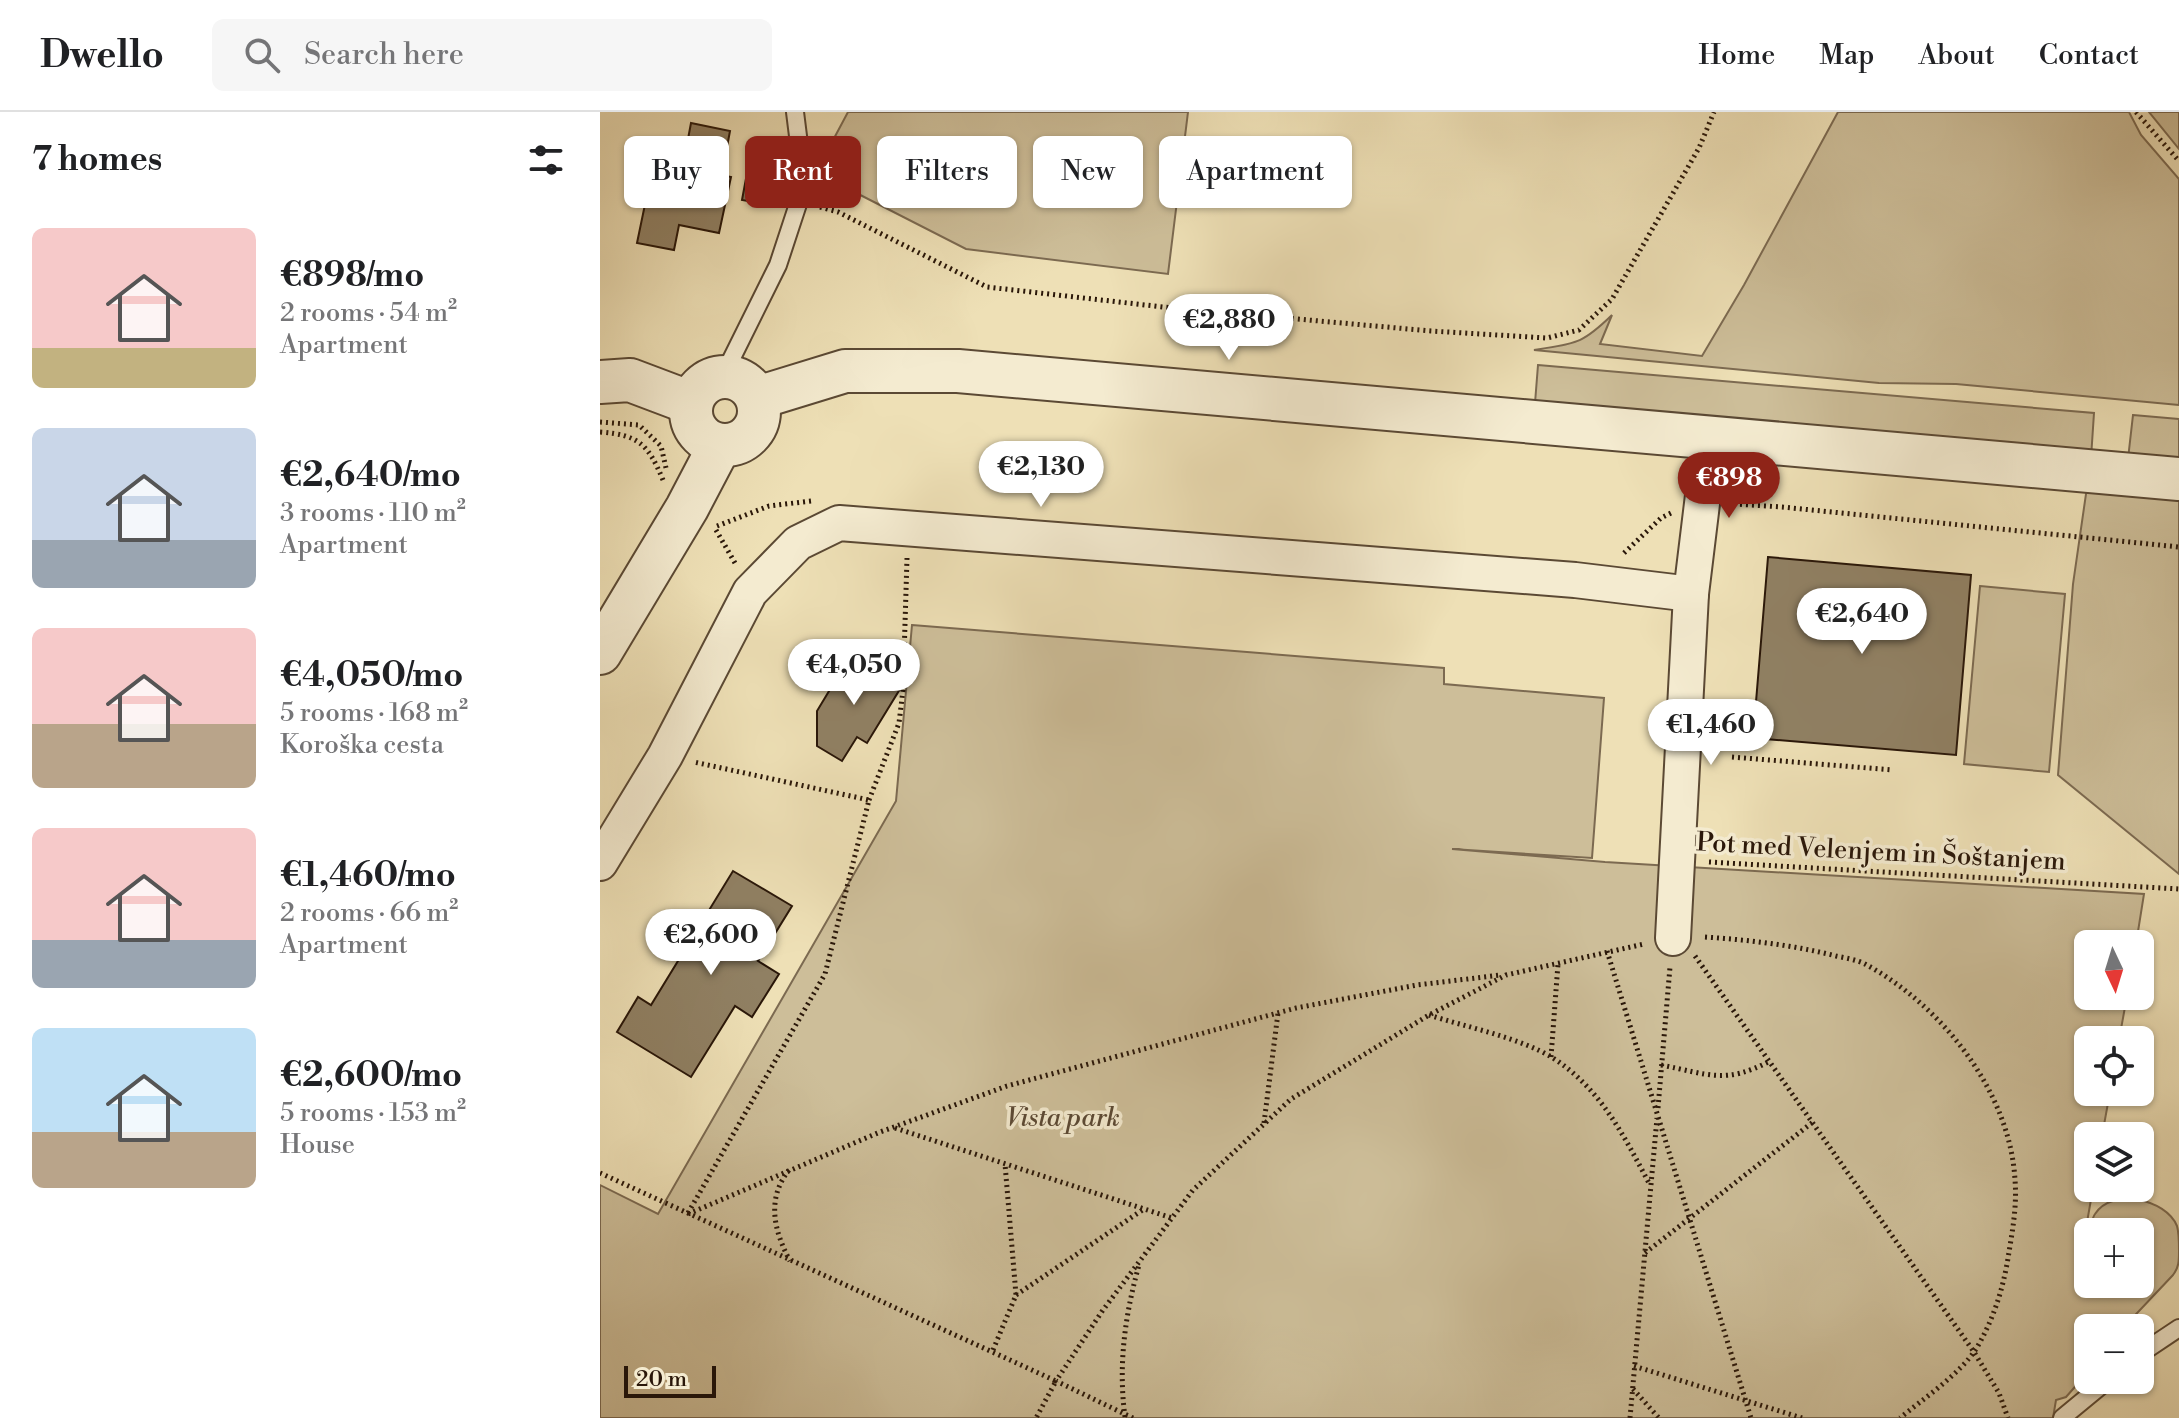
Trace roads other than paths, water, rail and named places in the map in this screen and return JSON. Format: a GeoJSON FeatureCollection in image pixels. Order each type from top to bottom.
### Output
{"type":"FeatureCollection","features":[{"type":"Feature","properties":{"kind":"street"},"geometry":{"type":"LineString","coordinates":[[757,398],[845,371],[958,371],[2179,479]]}},
{"type":"Feature","properties":{"kind":"street"},"geometry":{"type":"LineString","coordinates":[[723,376],[744,382],[757,398],[760,410],[752,432],[732,445],[709,442],[700,435],[690,414],[691,403],[703,384],[723,376]]}},
{"type":"Feature","properties":{"kind":"street"},"geometry":{"type":"LineString","coordinates":[[600,382],[630,380],[691,403]]}},
{"type":"Feature","properties":{"kind":"street"},"geometry":{"type":"LineString","coordinates":[[1676,937],[1691,594],[1710,438]]}},
{"type":"Feature","properties":{"kind":"street"},"geometry":{"type":"LineString","coordinates":[[600,653],[691,501],[720,445]]}},
{"type":"Feature","properties":{"kind":"street"},"geometry":{"type":"LineString","coordinates":[[600,863],[665,756],[750,592],[798,543],[839,523],[1575,580],[1691,594]]}},
{"type":"Feature","properties":{"kind":"lane"},"geometry":{"type":"LineString","coordinates":[[723,376],[778,265],[799,201],[800,152],[795,112]]}},
{"type":"Feature","properties":{"kind":"lane"},"geometry":{"type":"LineString","coordinates":[[2154,1345],[2179,1328]]}},
{"type":"Feature","properties":{"kind":"lane"},"geometry":{"type":"LineString","coordinates":[[2062,1418],[2091,1394]]}},
{"type":"Feature","properties":{"kind":"park label","name":"Vista park"},"geometry":{"type":"Point","coordinates":[1063,1117]}}]}
